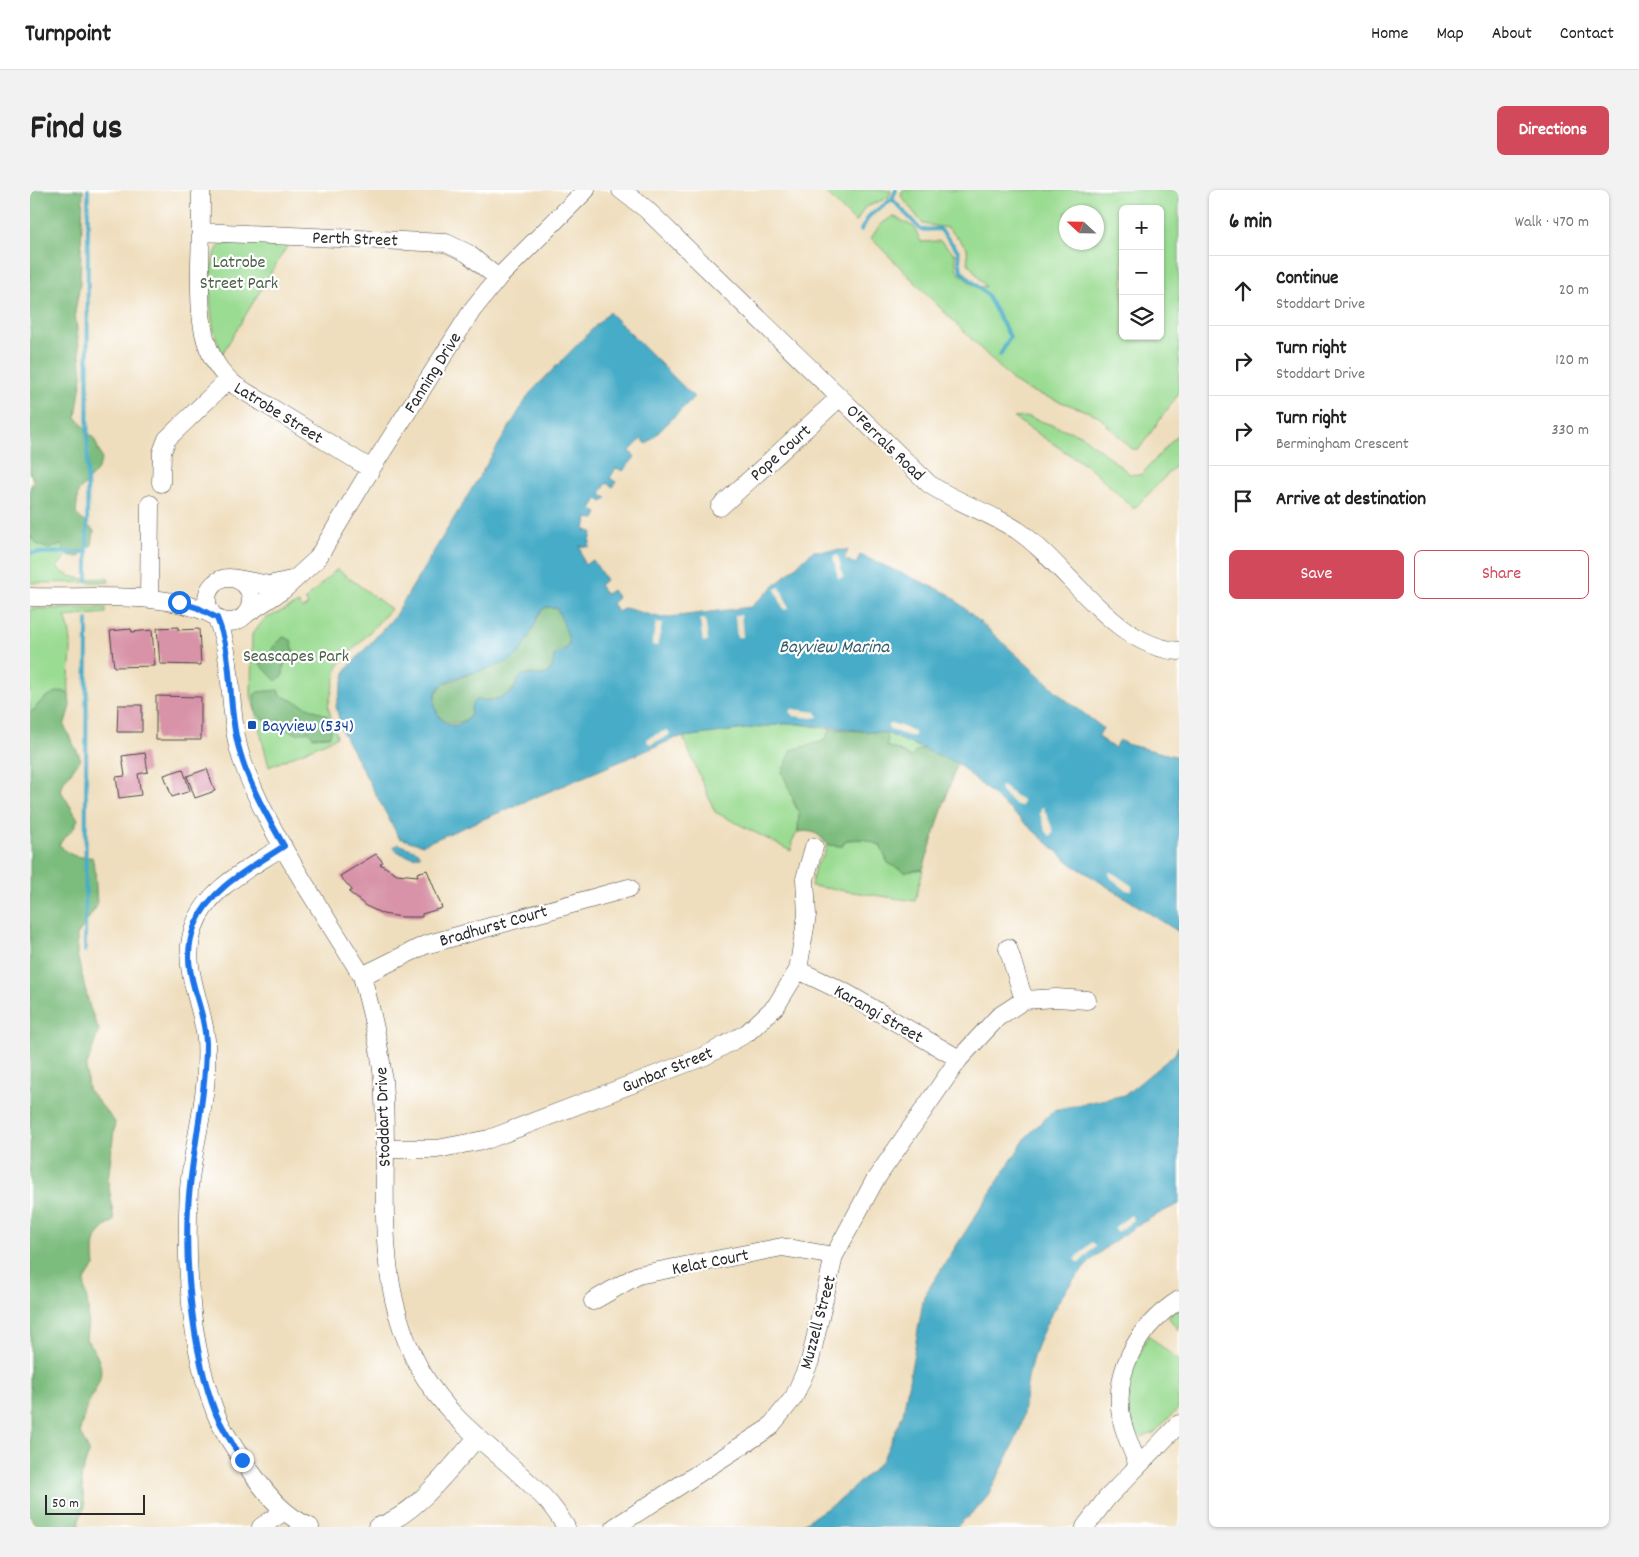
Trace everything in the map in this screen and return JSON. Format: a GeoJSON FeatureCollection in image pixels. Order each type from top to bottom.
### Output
{"type":"FeatureCollection","features":[{"type":"Feature","properties":{"kind":"street","name":"Latrobe Street"},"geometry":{"type":"LineString","coordinates":[[201,190],[201,322],[214,362],[228,380],[266,406],[371,469]]}},
{"type":"Feature","properties":{"kind":"street","name":"Fanning Drive"},"geometry":{"type":"LineString","coordinates":[[244,616],[277,594],[302,574],[323,550],[371,469],[459,329],[498,278],[586,190]]}},
{"type":"Feature","properties":{"kind":"street","name":"O'Ferrals Road"},"geometry":{"type":"LineString","coordinates":[[621,190],[646,209],[930,484],[948,497],[1016,530],[1040,548],[1105,613],[1128,631],[1144,641],[1168,650],[1179,651]]}},
{"type":"Feature","properties":{"kind":"street","name":"Perth Street"},"geometry":{"type":"LineString","coordinates":[[201,232],[446,243],[467,253],[498,278]]}},
{"type":"Feature","properties":{"kind":"street"},"geometry":{"type":"LineString","coordinates":[[161,483],[162,452],[167,439],[228,380]]}},
{"type":"Feature","properties":{"kind":"street","name":"Pope Court"},"geometry":{"type":"LineString","coordinates":[[720,507],[840,398]]}},
{"type":"Feature","properties":{"kind":"street"},"geometry":{"type":"LineString","coordinates":[[149,599],[150,504]]}},
{"type":"Feature","properties":{"kind":"street","name":"Fanning Drive"},"geometry":{"type":"LineString","coordinates":[[236,578],[269,585],[286,582],[302,574]]}},
{"type":"Feature","properties":{"kind":"street"},"geometry":{"type":"LineString","coordinates":[[30,597],[149,599],[182,596],[224,578],[236,578],[245,584],[251,595],[250,606],[244,616],[229,622],[179,602],[149,599]]}},
{"type":"Feature","properties":{"kind":"street"},"geometry":{"type":"LineString","coordinates":[[214,583],[206,597],[208,608],[215,617]]}},
{"type":"Feature","properties":{"kind":"street","name":"Stoddart Drive"},"geometry":{"type":"LineString","coordinates":[[230,678],[234,650],[244,616]]}},
{"type":"Feature","properties":{"kind":"street","name":"Stoddart Drive"},"geometry":{"type":"LineString","coordinates":[[215,617],[226,647],[233,714],[241,756],[257,799],[362,976],[377,1033],[383,1080],[385,1257],[400,1325],[424,1376],[450,1412],[548,1502],[566,1527]]}},
{"type":"Feature","properties":{"kind":"street"},"geometry":{"type":"LineString","coordinates":[[284,846],[219,890],[203,908],[194,927],[189,948],[189,974],[206,1040],[206,1076],[189,1188],[188,1230],[192,1299],[204,1378],[217,1416],[242,1460],[283,1512],[310,1527]]}},
{"type":"Feature","properties":{"kind":"street","name":"Gunbar Street"},"geometry":{"type":"LineString","coordinates":[[384,1149],[437,1149],[489,1139],[705,1056],[747,1033],[776,1006],[798,970],[807,915],[805,879],[814,846]]}},
{"type":"Feature","properties":{"kind":"street","name":"Bradhurst Court"},"geometry":{"type":"LineString","coordinates":[[362,976],[425,945],[629,888]]}},
{"type":"Feature","properties":{"kind":"street"},"geometry":{"type":"LineString","coordinates":[[1008,948],[1024,1000],[1056,998],[1087,1000]]}},
{"type":"Feature","properties":{"kind":"street","name":"Karangi Street"},"geometry":{"type":"LineString","coordinates":[[798,970],[846,993],[959,1059]]}},
{"type":"Feature","properties":{"kind":"street","name":"Muzzell Street"},"geometry":{"type":"LineString","coordinates":[[615,1527],[769,1428],[788,1405],[794,1397],[810,1361],[834,1256],[875,1180],[959,1059],[998,1016],[1024,1000]]}},
{"type":"Feature","properties":{"kind":"street","name":"Kelat Court"},"geometry":{"type":"LineString","coordinates":[[593,1301],[638,1275],[782,1247],[834,1256]]}},
{"type":"Feature","properties":{"kind":"street"},"geometry":{"type":"LineString","coordinates":[[1138,1466],[1123,1426],[1120,1412],[1123,1374],[1130,1353],[1142,1333],[1159,1313],[1179,1300]]}},
{"type":"Feature","properties":{"kind":"street"},"geometry":{"type":"LineString","coordinates":[[1085,1527],[1107,1498],[1179,1424]]}},
{"type":"Feature","properties":{"kind":"street"},"geometry":{"type":"LineString","coordinates":[[377,1527],[388,1524],[414,1507],[478,1437]]}},
{"type":"Feature","properties":{"kind":"street"},"geometry":{"type":"LineString","coordinates":[[261,1527],[283,1512]]}},
{"type":"Feature","properties":{"kind":"green space"},"geometry":{"type":"Polygon","coordinates":[[[30,190],[83,190],[80,284],[75,312],[82,376],[76,417],[95,440],[102,459],[97,471],[78,492],[76,514],[94,531],[92,545],[79,557],[67,555],[61,545],[49,549],[38,545],[30,536],[30,487],[34,482],[30,472],[30,190]]]}},
{"type":"Feature","properties":{"kind":"green space"},"geometry":{"type":"Polygon","coordinates":[[[823,190],[891,190],[889,197],[864,208],[856,223],[823,190]]]}},
{"type":"Feature","properties":{"kind":"green space"},"geometry":{"type":"Polygon","coordinates":[[[903,190],[1179,190],[1179,393],[1139,449],[1132,449],[1097,415],[1025,389],[1012,380],[871,238],[880,225],[893,216],[914,227],[921,242],[940,241],[955,254],[957,271],[974,286],[986,287],[968,263],[967,248],[948,228],[923,224],[901,196],[903,190]]]}},
{"type":"Feature","properties":{"kind":"green space","name":"Latrobe Street Park"},"geometry":{"type":"Polygon","coordinates":[[[222,243],[289,243],[222,354],[213,323],[210,290],[214,258],[217,249],[222,243]]]}},
{"type":"Feature","properties":{"kind":"green space"},"geometry":{"type":"Polygon","coordinates":[[[1029,417],[1081,435],[1130,474],[1141,475],[1179,433],[1179,462],[1134,509],[1093,470],[1014,418],[1029,417]]]}},
{"type":"Feature","properties":{"kind":"green space"},"geometry":{"type":"Polygon","coordinates":[[[30,536],[38,545],[61,545],[67,555],[57,567],[62,572],[81,578],[108,578],[109,582],[30,583],[30,536]]]}},
{"type":"Feature","properties":{"kind":"green space","name":"Seascapes Park"},"geometry":{"type":"Polygon","coordinates":[[[337,569],[391,609],[338,666],[328,707],[337,737],[269,767],[251,695],[252,634],[265,619],[299,603],[302,609],[308,605],[305,600],[337,569]]]}},
{"type":"Feature","properties":{"kind":"green space"},"geometry":{"type":"Polygon","coordinates":[[[546,607],[556,608],[560,612],[570,640],[567,648],[558,651],[553,658],[555,665],[544,676],[530,674],[518,679],[512,691],[507,695],[489,700],[476,700],[472,704],[470,717],[460,722],[451,723],[443,720],[435,707],[435,699],[438,691],[444,684],[518,655],[541,611],[546,607]]]}},
{"type":"Feature","properties":{"kind":"green space"},"geometry":{"type":"Polygon","coordinates":[[[106,608],[106,613],[65,617],[69,627],[71,646],[69,694],[52,694],[43,700],[30,714],[30,609],[106,608]]]}},
{"type":"Feature","properties":{"kind":"green space"},"geometry":{"type":"Polygon","coordinates":[[[283,637],[291,640],[295,655],[284,664],[283,675],[276,681],[260,664],[260,658],[270,656],[273,647],[283,637]]]}},
{"type":"Feature","properties":{"kind":"green space"},"geometry":{"type":"Polygon","coordinates":[[[278,690],[280,695],[328,716],[332,727],[330,736],[313,737],[308,731],[297,734],[284,728],[281,720],[265,719],[259,716],[255,708],[254,695],[258,692],[278,690]]]}},
{"type":"Feature","properties":{"kind":"green space"},"geometry":{"type":"Polygon","coordinates":[[[62,691],[69,694],[70,706],[64,726],[81,759],[64,781],[61,791],[78,819],[74,828],[59,844],[66,851],[74,855],[92,857],[95,869],[97,906],[77,935],[77,955],[90,1008],[99,1030],[86,1068],[88,1089],[115,1122],[108,1180],[114,1221],[98,1235],[94,1251],[95,1266],[85,1282],[88,1311],[86,1339],[100,1363],[101,1372],[80,1430],[89,1452],[81,1477],[85,1507],[79,1520],[79,1527],[38,1527],[30,1517],[30,714],[48,696],[62,691]]]}},
{"type":"Feature","properties":{"kind":"green space"},"geometry":{"type":"Polygon","coordinates":[[[791,723],[831,729],[824,741],[792,750],[793,802],[799,813],[798,832],[792,841],[791,851],[715,812],[683,737],[791,723]]]}},
{"type":"Feature","properties":{"kind":"green space"},"geometry":{"type":"Polygon","coordinates":[[[831,729],[886,733],[888,739],[886,746],[898,750],[911,758],[916,751],[924,749],[957,763],[923,869],[905,872],[888,863],[880,845],[864,839],[846,840],[842,846],[827,845],[815,833],[798,832],[799,813],[782,772],[792,750],[824,741],[831,729]]]}},
{"type":"Feature","properties":{"kind":"green space"},"geometry":{"type":"Polygon","coordinates":[[[886,733],[924,749],[916,751],[912,758],[898,750],[885,746],[888,739],[886,733]]]}},
{"type":"Feature","properties":{"kind":"green space"},"geometry":{"type":"Polygon","coordinates":[[[864,839],[880,845],[888,863],[905,872],[923,869],[915,901],[811,886],[815,867],[824,855],[827,845],[842,846],[846,840],[864,839]]]}},
{"type":"Feature","properties":{"kind":"green space"},"geometry":{"type":"Polygon","coordinates":[[[1179,1308],[1179,1330],[1167,1316],[1179,1308]]]}},
{"type":"Feature","properties":{"kind":"green space"},"geometry":{"type":"Polygon","coordinates":[[[1148,1335],[1179,1361],[1179,1408],[1154,1433],[1142,1437],[1128,1424],[1129,1377],[1148,1335]]]}},
{"type":"Feature","properties":{"kind":"water","name":"Bayview Marina"},"geometry":{"type":"Polygon","coordinates":[[[609,312],[694,397],[647,444],[641,439],[630,451],[635,457],[623,471],[616,468],[610,478],[616,482],[613,487],[607,483],[600,493],[607,497],[603,502],[597,499],[591,509],[598,513],[595,519],[587,518],[585,530],[592,532],[589,547],[580,546],[584,565],[593,560],[606,580],[599,585],[606,594],[612,590],[618,598],[612,603],[618,612],[625,608],[662,618],[751,607],[813,551],[848,550],[844,559],[856,564],[860,555],[949,594],[1065,699],[1103,728],[1098,737],[1114,748],[1120,740],[1126,744],[1179,757],[1179,932],[1070,863],[957,763],[886,733],[791,723],[676,738],[422,845],[399,838],[342,731],[336,706],[346,670],[394,617],[530,393],[609,312]],[[546,607],[541,611],[524,646],[510,661],[455,678],[439,688],[436,693],[435,704],[439,716],[447,724],[460,724],[470,717],[472,704],[476,700],[493,701],[512,692],[522,675],[548,673],[551,670],[554,656],[567,648],[569,644],[560,614],[556,608],[546,607]]]}},
{"type":"Feature","properties":{"kind":"water"},"geometry":{"type":"Polygon","coordinates":[[[398,844],[417,851],[420,856],[402,854],[393,847],[398,844]]]}},
{"type":"Feature","properties":{"kind":"water"},"geometry":{"type":"Polygon","coordinates":[[[1179,1045],[1179,1204],[1130,1230],[1109,1245],[1090,1261],[1059,1301],[1046,1324],[1035,1351],[1019,1432],[998,1477],[984,1501],[956,1527],[798,1527],[841,1499],[882,1461],[903,1414],[924,1296],[1027,1136],[1054,1110],[1125,1095],[1175,1054],[1179,1045]]]}},
{"type":"Feature","properties":{"kind":"pier"},"geometry":{"type":"Polygon","coordinates":[[[838,555],[843,577],[838,578],[833,556],[838,555]]]}},
{"type":"Feature","properties":{"kind":"pier"},"geometry":{"type":"Polygon","coordinates":[[[780,587],[789,608],[784,610],[775,589],[780,587]]]}},
{"type":"Feature","properties":{"kind":"pier"},"geometry":{"type":"Polygon","coordinates":[[[735,615],[741,615],[743,637],[737,637],[735,615]]]}},
{"type":"Feature","properties":{"kind":"pier"},"geometry":{"type":"Polygon","coordinates":[[[705,619],[708,641],[703,642],[700,620],[705,619]]]}},
{"type":"Feature","properties":{"kind":"pier"},"geometry":{"type":"Polygon","coordinates":[[[656,623],[662,624],[657,646],[652,645],[656,623]]]}},
{"type":"Feature","properties":{"kind":"pier"},"geometry":{"type":"Polygon","coordinates":[[[792,709],[816,712],[818,717],[794,716],[790,712],[792,709]]]}},
{"type":"Feature","properties":{"kind":"pier"},"geometry":{"type":"Polygon","coordinates":[[[891,723],[914,731],[915,736],[891,730],[887,726],[891,723]]]}},
{"type":"Feature","properties":{"kind":"pier"},"geometry":{"type":"Polygon","coordinates":[[[667,730],[670,733],[668,736],[651,744],[647,742],[648,738],[667,730]]]}},
{"type":"Feature","properties":{"kind":"pier"},"geometry":{"type":"Polygon","coordinates":[[[1002,786],[1023,801],[1022,806],[1016,805],[1002,793],[1000,787],[1002,786]]]}},
{"type":"Feature","properties":{"kind":"pier"},"geometry":{"type":"Polygon","coordinates":[[[1043,807],[1054,832],[1050,836],[1046,831],[1040,814],[1043,807]]]}},
{"type":"Feature","properties":{"kind":"pier"},"geometry":{"type":"Polygon","coordinates":[[[1110,871],[1132,886],[1132,891],[1126,890],[1111,878],[1110,871]]]}},
{"type":"Feature","properties":{"kind":"pier"},"geometry":{"type":"Polygon","coordinates":[[[1131,1215],[1134,1220],[1117,1232],[1114,1228],[1131,1215]]]}},
{"type":"Feature","properties":{"kind":"pier"},"geometry":{"type":"Polygon","coordinates":[[[1092,1242],[1096,1246],[1079,1263],[1075,1259],[1092,1242]]]}},
{"type":"Feature","properties":{"kind":"building"},"geometry":{"type":"Polygon","coordinates":[[[178,627],[178,630],[199,629],[201,665],[160,664],[157,628],[178,627]]]}},
{"type":"Feature","properties":{"kind":"building"},"geometry":{"type":"Polygon","coordinates":[[[131,629],[132,632],[152,630],[155,666],[114,667],[110,631],[131,629]]]}},
{"type":"Feature","properties":{"kind":"building"},"geometry":{"type":"Polygon","coordinates":[[[156,696],[201,697],[201,740],[156,740],[156,696]]]}},
{"type":"Feature","properties":{"kind":"building"},"geometry":{"type":"Polygon","coordinates":[[[118,705],[142,705],[142,732],[117,732],[118,705]]]}},
{"type":"Feature","properties":{"kind":"building"},"geometry":{"type":"Polygon","coordinates":[[[145,753],[148,772],[138,774],[141,795],[119,798],[116,777],[125,776],[122,756],[145,753]]]}},
{"type":"Feature","properties":{"kind":"building"},"geometry":{"type":"Polygon","coordinates":[[[183,769],[190,791],[172,797],[164,775],[183,769]]]}},
{"type":"Feature","properties":{"kind":"building"},"geometry":{"type":"Polygon","coordinates":[[[207,769],[215,791],[195,798],[187,776],[207,769]]]}},
{"type":"Feature","properties":{"kind":"building"},"geometry":{"type":"Polygon","coordinates":[[[376,854],[383,862],[380,864],[397,874],[418,876],[417,873],[427,870],[442,908],[422,914],[422,917],[402,917],[383,914],[366,906],[349,892],[352,890],[340,876],[376,854]]]}},
{"type":"Feature","properties":{"kind":"waterway"},"geometry":{"type":"LineString","coordinates":[[87,581],[88,190]]}},
{"type":"Feature","properties":{"kind":"waterway"},"geometry":{"type":"LineString","coordinates":[[896,190],[892,199],[921,230],[940,229],[958,251],[961,271],[987,295],[1010,337],[1000,355]]}},
{"type":"Feature","properties":{"kind":"waterway"},"geometry":{"type":"LineString","coordinates":[[861,230],[869,216],[892,199]]}},
{"type":"Feature","properties":{"kind":"waterway"},"geometry":{"type":"LineString","coordinates":[[30,553],[87,552]]}},
{"type":"Feature","properties":{"kind":"waterway"},"geometry":{"type":"LineString","coordinates":[[85,951],[87,620]]}},
{"type":"Feature","properties":{"kind":"place","name":"Bayview (534)"},"geometry":{"type":"Point","coordinates":[252,725]}},
{"type":"Feature","properties":{"kind":"route"},"geometry":{"type":"LineString","coordinates":[[179,602],[198,608],[217,618],[226,647],[230,693],[241,756],[257,799],[284,846],[219,890],[203,908],[194,927],[189,948],[189,974],[206,1040],[206,1076],[189,1188],[188,1230],[192,1299],[204,1378],[217,1416],[242,1460]]}}]}
